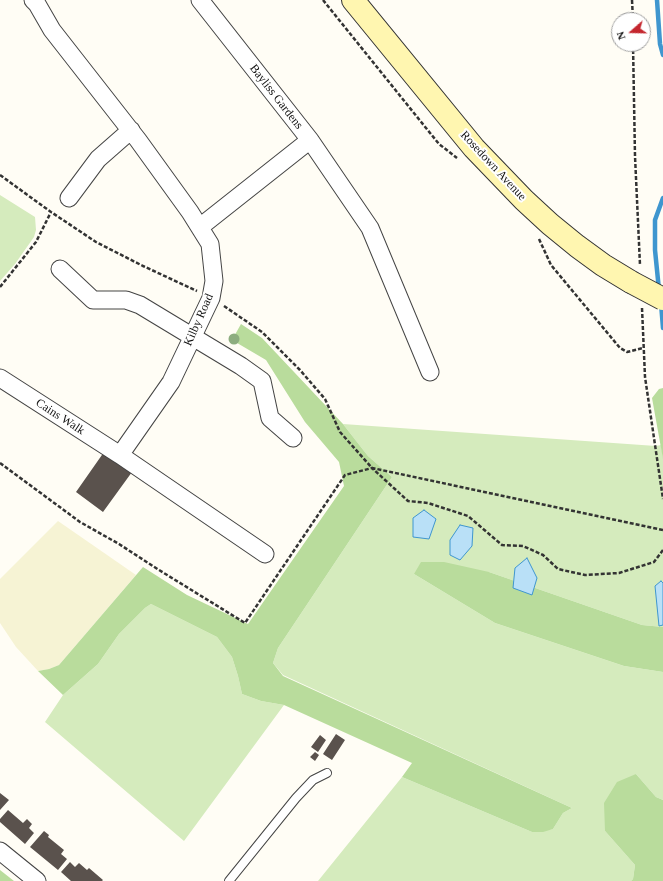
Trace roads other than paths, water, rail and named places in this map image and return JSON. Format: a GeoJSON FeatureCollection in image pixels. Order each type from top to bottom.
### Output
{"type":"FeatureCollection","features":[{"type":"Feature","properties":{"kind":"street","name":"Bayliss Gardens"},"geometry":{"type":"LineString","coordinates":[[200,0],[310,140],[200,227]]}},
{"type":"Feature","properties":{"kind":"street","name":"Rosedown Avenue"},"geometry":{"type":"LineString","coordinates":[[353,0],[474,148],[524,200],[577,246],[604,265],[636,277],[663,299]]}},
{"type":"Feature","properties":{"kind":"street","name":"Kilby Road"},"geometry":{"type":"LineString","coordinates":[[37,1],[52,30],[131,130],[190,212],[210,244],[214,281],[211,298],[171,382],[120,455]]}},
{"type":"Feature","properties":{"kind":"street"},"geometry":{"type":"LineString","coordinates":[[69,198],[98,159],[131,130]]}},
{"type":"Feature","properties":{"kind":"street"},"geometry":{"type":"LineString","coordinates":[[310,140],[370,228],[430,372]]}},
{"type":"Feature","properties":{"kind":"street"},"geometry":{"type":"LineString","coordinates":[[60,269],[93,300],[126,300],[140,305],[241,366],[262,381],[270,418],[293,438]]}},
{"type":"Feature","properties":{"kind":"street","name":"Cains Walk"},"geometry":{"type":"LineString","coordinates":[[0,378],[120,455]]}},
{"type":"Feature","properties":{"kind":"street"},"geometry":{"type":"LineString","coordinates":[[120,455],[265,554]]}},
{"type":"Feature","properties":{"kind":"street"},"geometry":{"type":"LineString","coordinates":[[0,851],[37,881]]}},
{"type":"Feature","properties":{"kind":"lane"},"geometry":{"type":"LineString","coordinates":[[230,881],[296,798],[313,780],[327,773]]}},
{"type":"Feature","properties":{"kind":"water"},"geometry":{"type":"Polygon","coordinates":[[[424,510],[436,519],[429,539],[413,537],[413,518],[424,510]]]}},
{"type":"Feature","properties":{"kind":"water"},"geometry":{"type":"Polygon","coordinates":[[[460,525],[473,528],[472,546],[460,560],[450,555],[450,540],[460,525]]]}},
{"type":"Feature","properties":{"kind":"water"},"geometry":{"type":"Polygon","coordinates":[[[527,558],[537,578],[532,595],[513,588],[515,568],[527,558]]]}},
{"type":"Feature","properties":{"kind":"water"},"geometry":{"type":"Polygon","coordinates":[[[661,581],[663,583],[663,625],[659,626],[655,586],[661,581]]]}},
{"type":"Feature","properties":{"kind":"waterway"},"geometry":{"type":"LineString","coordinates":[[657,0],[660,44],[663,55]]}},
{"type":"Feature","properties":{"kind":"waterway"},"geometry":{"type":"LineString","coordinates":[[659,290],[655,250],[655,220],[663,198]]}},
{"type":"Feature","properties":{"kind":"waterway"},"geometry":{"type":"LineString","coordinates":[[661,303],[663,328]]}}]}
